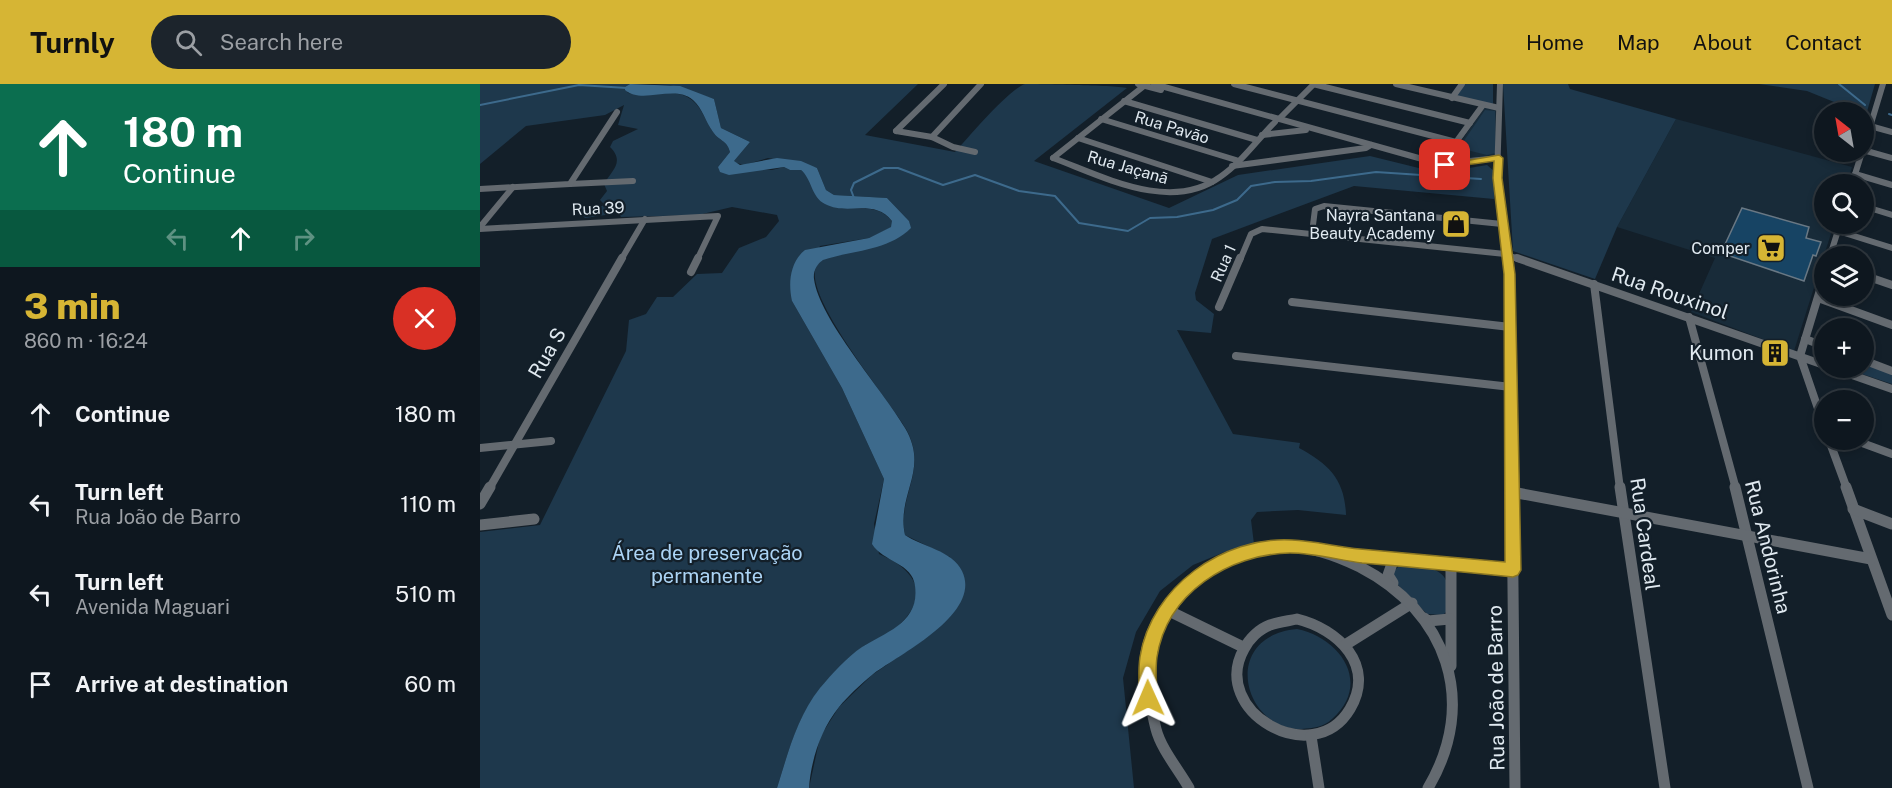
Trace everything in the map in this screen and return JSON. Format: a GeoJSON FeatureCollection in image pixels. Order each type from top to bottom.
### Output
{"type":"FeatureCollection","features":[{"type":"Feature","properties":{"kind":"street"},"geometry":{"type":"LineString","coordinates":[[944,84],[896,131],[932,137],[953,147],[975,152]]}},
{"type":"Feature","properties":{"kind":"street"},"geometry":{"type":"LineString","coordinates":[[932,137],[981,84]]}},
{"type":"Feature","properties":{"kind":"street"},"geometry":{"type":"LineString","coordinates":[[1154,84],[1363,146]]}},
{"type":"Feature","properties":{"kind":"street"},"geometry":{"type":"LineString","coordinates":[[1234,84],[1456,142]]}},
{"type":"Feature","properties":{"kind":"street"},"geometry":{"type":"LineString","coordinates":[[1078,138],[1212,182],[1314,84],[1470,123]]}},
{"type":"Feature","properties":{"kind":"street"},"geometry":{"type":"LineString","coordinates":[[1396,84],[1498,108]]}},
{"type":"Feature","properties":{"kind":"street"},"geometry":{"type":"LineString","coordinates":[[1452,98],[1462,84]]}},
{"type":"Feature","properties":{"kind":"street","name":"Rua João de Barro"},"geometry":{"type":"LineString","coordinates":[[1500,84],[1497,178],[1505,254],[1510,274],[1515,788]]}},
{"type":"Feature","properties":{"kind":"street"},"geometry":{"type":"LineString","coordinates":[[1078,138],[1141,85],[1277,120],[1363,146],[1383,148],[1440,164],[1499,158]]}},
{"type":"Feature","properties":{"kind":"street"},"geometry":{"type":"LineString","coordinates":[[1874,113],[1883,85],[1892,89]]}},
{"type":"Feature","properties":{"kind":"street"},"geometry":{"type":"LineString","coordinates":[[1124,101],[1260,138],[1306,130]]}},
{"type":"Feature","properties":{"kind":"street"},"geometry":{"type":"LineString","coordinates":[[1440,164],[1483,105]]}},
{"type":"Feature","properties":{"kind":"street"},"geometry":{"type":"LineString","coordinates":[[570,184],[617,112]]}},
{"type":"Feature","properties":{"kind":"street","name":"Rua Pavão"},"geometry":{"type":"LineString","coordinates":[[1101,119],[1234,163]]}},
{"type":"Feature","properties":{"kind":"street"},"geometry":{"type":"LineString","coordinates":[[1874,127],[1892,132]]}},
{"type":"Feature","properties":{"kind":"street","name":"Rua Jaçanã"},"geometry":{"type":"LineString","coordinates":[[1078,138],[1053,158],[1156,192],[1197,190],[1212,182]]}},
{"type":"Feature","properties":{"kind":"street"},"geometry":{"type":"LineString","coordinates":[[1234,163],[1363,146]]}},
{"type":"Feature","properties":{"kind":"street"},"geometry":{"type":"LineString","coordinates":[[1874,153],[1892,158]]}},
{"type":"Feature","properties":{"kind":"street"},"geometry":{"type":"LineString","coordinates":[[1856,174],[1860,162]]}},
{"type":"Feature","properties":{"kind":"street"},"geometry":{"type":"LineString","coordinates":[[480,189],[633,180]]}},
{"type":"Feature","properties":{"kind":"street"},"geometry":{"type":"LineString","coordinates":[[1874,180],[1892,185]]}},
{"type":"Feature","properties":{"kind":"street"},"geometry":{"type":"LineString","coordinates":[[480,228],[513,187]]}},
{"type":"Feature","properties":{"kind":"street"},"geometry":{"type":"LineString","coordinates":[[1312,233],[1315,209],[1324,206],[1502,224]]}},
{"type":"Feature","properties":{"kind":"street"},"geometry":{"type":"LineString","coordinates":[[1874,209],[1892,215]]}},
{"type":"Feature","properties":{"kind":"street","name":"Rua 39"},"geometry":{"type":"LineString","coordinates":[[480,228],[718,216],[691,272]]}},
{"type":"Feature","properties":{"kind":"street","name":"Rua S"},"geometry":{"type":"LineString","coordinates":[[480,504],[645,219]]}},
{"type":"Feature","properties":{"kind":"street","name":"Rua 1"},"geometry":{"type":"LineString","coordinates":[[1219,308],[1251,234],[1263,229],[1505,254]]}},
{"type":"Feature","properties":{"kind":"street"},"geometry":{"type":"LineString","coordinates":[[1857,234],[1892,248]]}},
{"type":"Feature","properties":{"kind":"street","name":"Rua Rouxinol"},"geometry":{"type":"LineString","coordinates":[[1505,254],[1814,361]]}},
{"type":"Feature","properties":{"kind":"street"},"geometry":{"type":"LineString","coordinates":[[1874,279],[1892,285]]}},
{"type":"Feature","properties":{"kind":"street","name":"Rua Cardeal"},"geometry":{"type":"LineString","coordinates":[[1594,284],[1623,513],[1665,788]]}},
{"type":"Feature","properties":{"kind":"street"},"geometry":{"type":"LineString","coordinates":[[1292,302],[1510,327]]}},
{"type":"Feature","properties":{"kind":"street"},"geometry":{"type":"LineString","coordinates":[[1814,397],[1800,356],[1815,306]]}},
{"type":"Feature","properties":{"kind":"street"},"geometry":{"type":"LineString","coordinates":[[1840,306],[1892,325]]}},
{"type":"Feature","properties":{"kind":"street","name":"Rua Andorinha"},"geometry":{"type":"LineString","coordinates":[[1689,317],[1748,535],[1808,788]]}},
{"type":"Feature","properties":{"kind":"street"},"geometry":{"type":"LineString","coordinates":[[1805,339],[1814,342]]}},
{"type":"Feature","properties":{"kind":"street"},"geometry":{"type":"LineString","coordinates":[[1236,356],[1511,387]]}},
{"type":"Feature","properties":{"kind":"street"},"geometry":{"type":"LineString","coordinates":[[1874,364],[1892,371]]}},
{"type":"Feature","properties":{"kind":"street"},"geometry":{"type":"LineString","coordinates":[[1861,378],[1892,389]]}},
{"type":"Feature","properties":{"kind":"street"},"geometry":{"type":"LineString","coordinates":[[480,448],[551,441]]}},
{"type":"Feature","properties":{"kind":"street"},"geometry":{"type":"LineString","coordinates":[[1874,447],[1892,454]]}},
{"type":"Feature","properties":{"kind":"street"},"geometry":{"type":"LineString","coordinates":[[1832,450],[1891,611]]}},
{"type":"Feature","properties":{"kind":"street"},"geometry":{"type":"LineString","coordinates":[[1512,492],[1871,559]]}},
{"type":"Feature","properties":{"kind":"street"},"geometry":{"type":"LineString","coordinates":[[1853,509],[1892,524]]}},
{"type":"Feature","properties":{"kind":"street"},"geometry":{"type":"LineString","coordinates":[[480,525],[534,519]]}},
{"type":"Feature","properties":{"kind":"street"},"geometry":{"type":"LineString","coordinates":[[1189,788],[1167,758],[1158,740],[1149,712],[1146,684],[1148,658],[1155,633],[1167,610],[1194,579],[1230,557],[1249,551],[1291,546],[1334,553],[1513,570]]}},
{"type":"Feature","properties":{"kind":"street"},"geometry":{"type":"LineString","coordinates":[[1334,553],[1363,566],[1396,588],[1428,621],[1450,619]]}},
{"type":"Feature","properties":{"kind":"street"},"geometry":{"type":"LineString","coordinates":[[1394,558],[1388,575],[1396,588]]}},
{"type":"Feature","properties":{"kind":"street"},"geometry":{"type":"LineString","coordinates":[[1428,788],[1443,762],[1451,735],[1454,707],[1451,680],[1451,564]]}},
{"type":"Feature","properties":{"kind":"street"},"geometry":{"type":"LineString","coordinates":[[1345,645],[1412,603]]}},
{"type":"Feature","properties":{"kind":"street"},"geometry":{"type":"LineString","coordinates":[[1167,610],[1243,647]]}},
{"type":"Feature","properties":{"kind":"street"},"geometry":{"type":"LineString","coordinates":[[1423,616],[1440,646],[1451,680]]}},
{"type":"Feature","properties":{"kind":"street"},"geometry":{"type":"LineString","coordinates":[[1297,619],[1315,623],[1332,632],[1345,645],[1355,662],[1359,682],[1356,701],[1346,718],[1330,730],[1311,736],[1292,736],[1273,729],[1257,718],[1245,703],[1238,686],[1236,668],[1243,647],[1250,637],[1263,626],[1279,620],[1297,619]]}},
{"type":"Feature","properties":{"kind":"street"},"geometry":{"type":"LineString","coordinates":[[1311,736],[1319,788]]}},
{"type":"Feature","properties":{"kind":"shaded area"},"geometry":{"type":"Polygon","coordinates":[[[630,84],[680,86],[714,99],[721,128],[750,142],[734,161],[740,165],[777,158],[801,161],[817,168],[826,190],[834,195],[887,198],[909,221],[911,228],[902,236],[881,246],[823,260],[816,268],[814,279],[818,295],[827,314],[895,412],[912,443],[914,470],[903,520],[905,535],[952,558],[962,571],[965,587],[960,603],[950,618],[935,632],[872,675],[839,707],[818,745],[809,788],[777,788],[805,711],[820,688],[845,661],[862,647],[891,631],[907,617],[915,598],[915,586],[909,572],[883,555],[872,544],[884,479],[842,388],[792,301],[791,273],[796,260],[805,250],[869,238],[891,227],[892,221],[877,210],[833,207],[825,204],[817,197],[801,170],[790,170],[784,167],[729,175],[720,172],[718,167],[730,152],[729,148],[713,132],[693,100],[677,94],[640,96],[632,94],[625,90],[625,87],[630,84]]]}},
{"type":"Feature","properties":{"kind":"shaded area"},"geometry":{"type":"Polygon","coordinates":[[[1485,107],[1496,110],[1497,155],[1446,163],[1485,107]]]}},
{"type":"Feature","properties":{"kind":"shaded area"},"geometry":{"type":"Polygon","coordinates":[[[1676,119],[1814,157],[1814,162],[1834,162],[1852,167],[1850,174],[1814,174],[1814,234],[1831,234],[1827,246],[1814,246],[1814,288],[1794,351],[1691,312],[1715,258],[1617,227],[1676,119]]]}},
{"type":"Feature","properties":{"kind":"green space","name":"Área de preservação permanente"},"geometry":{"type":"Polygon","coordinates":[[[480,84],[630,84],[625,87],[628,93],[669,93],[685,96],[696,104],[713,132],[729,148],[730,152],[718,167],[772,170],[784,167],[790,170],[801,170],[822,200],[829,204],[874,210],[886,215],[892,221],[892,227],[869,238],[820,246],[792,301],[842,388],[884,479],[874,524],[879,554],[905,569],[916,588],[916,598],[904,620],[888,634],[864,646],[849,658],[813,699],[794,736],[777,788],[480,788],[480,532],[540,525],[626,351],[629,320],[646,314],[657,297],[673,297],[697,274],[722,273],[739,248],[766,237],[779,221],[777,215],[732,207],[698,215],[621,217],[619,213],[585,218],[582,215],[585,211],[605,205],[600,200],[607,191],[604,184],[617,162],[617,157],[610,147],[613,141],[638,129],[618,125],[624,105],[605,115],[526,126],[480,164],[480,84]]]}},
{"type":"Feature","properties":{"kind":"green space"},"geometry":{"type":"Polygon","coordinates":[[[649,84],[918,84],[865,135],[955,152],[999,104],[1025,84],[1127,88],[1034,161],[1169,208],[1238,175],[1370,156],[1439,173],[1487,165],[1494,171],[1494,199],[1354,186],[1212,239],[1195,293],[1196,300],[1214,314],[1211,333],[1177,330],[1233,434],[1300,443],[1299,448],[1327,467],[1339,483],[1346,515],[1298,510],[1257,512],[1251,520],[1254,544],[1227,551],[1193,565],[1160,591],[1136,632],[1123,678],[1134,788],[809,788],[820,737],[839,707],[872,675],[923,640],[950,557],[905,535],[905,507],[914,470],[912,444],[897,415],[832,320],[820,297],[815,277],[818,264],[825,259],[887,242],[910,228],[909,221],[887,198],[834,195],[826,190],[817,168],[768,158],[744,165],[733,162],[750,142],[721,128],[714,99],[670,85],[649,84]]]}},
{"type":"Feature","properties":{"kind":"green space"},"geometry":{"type":"Polygon","coordinates":[[[1465,84],[1493,84],[1493,106],[1456,96],[1465,84]]]}},
{"type":"Feature","properties":{"kind":"green space"},"geometry":{"type":"Polygon","coordinates":[[[1503,84],[1568,84],[1570,89],[1676,119],[1617,227],[1595,279],[1513,251],[1503,84]]]}},
{"type":"Feature","properties":{"kind":"green space"},"geometry":{"type":"Polygon","coordinates":[[[1759,84],[1875,84],[1870,102],[1834,102],[1807,91],[1759,84]]]}},
{"type":"Feature","properties":{"kind":"green space"},"geometry":{"type":"Polygon","coordinates":[[[1485,110],[1495,111],[1496,153],[1487,155],[1459,148],[1485,110]]]}},
{"type":"Feature","properties":{"kind":"green space"},"geometry":{"type":"Polygon","coordinates":[[[1874,366],[1892,373],[1892,384],[1874,378],[1874,366]]]}},
{"type":"Feature","properties":{"kind":"green space"},"geometry":{"type":"Polygon","coordinates":[[[1400,565],[1427,567],[1444,577],[1448,594],[1446,612],[1443,615],[1427,614],[1396,583],[1393,572],[1400,565]]]}},
{"type":"Feature","properties":{"kind":"green space"},"geometry":{"type":"Polygon","coordinates":[[[1297,629],[1313,634],[1338,652],[1346,664],[1350,678],[1350,691],[1344,705],[1329,722],[1314,728],[1302,729],[1281,725],[1265,715],[1254,700],[1248,682],[1249,664],[1257,648],[1273,635],[1297,629]]]}},
{"type":"Feature","properties":{"kind":"building","name":"Comper"},"geometry":{"type":"Polygon","coordinates":[[[1742,208],[1809,227],[1806,238],[1821,242],[1820,246],[1814,246],[1814,255],[1804,281],[1721,253],[1742,208]]]}},
{"type":"Feature","properties":{"kind":"waterway"},"geometry":{"type":"LineString","coordinates":[[1839,84],[1861,102]]}},
{"type":"Feature","properties":{"kind":"waterway"},"geometry":{"type":"LineString","coordinates":[[480,105],[579,85],[627,88]]}},
{"type":"Feature","properties":{"kind":"waterway"},"geometry":{"type":"LineString","coordinates":[[854,198],[851,190],[854,183],[884,168],[898,168],[943,185],[975,175],[1019,191],[1055,196],[1079,223],[1128,231],[1150,218],[1177,217],[1213,210],[1237,200],[1251,186],[1275,182],[1311,181],[1376,172],[1481,179]]}},
{"type":"Feature","properties":{"kind":"place","name":"Nayra Santana Beauty Academy"},"geometry":{"type":"Point","coordinates":[1456,224]}},
{"type":"Feature","properties":{"kind":"place","name":"Comper"},"geometry":{"type":"Point","coordinates":[1771,248]}},
{"type":"Feature","properties":{"kind":"place","name":"Kumon"},"geometry":{"type":"Point","coordinates":[1775,353]}},
{"type":"Feature","properties":{"kind":"route"},"geometry":{"type":"LineString","coordinates":[[1148,698],[1146,684],[1148,658],[1155,633],[1167,610],[1179,593],[1194,579],[1230,557],[1270,547],[1291,546],[1334,553],[1513,570],[1510,274],[1505,254],[1497,178],[1499,158],[1445,165]]}}]}
